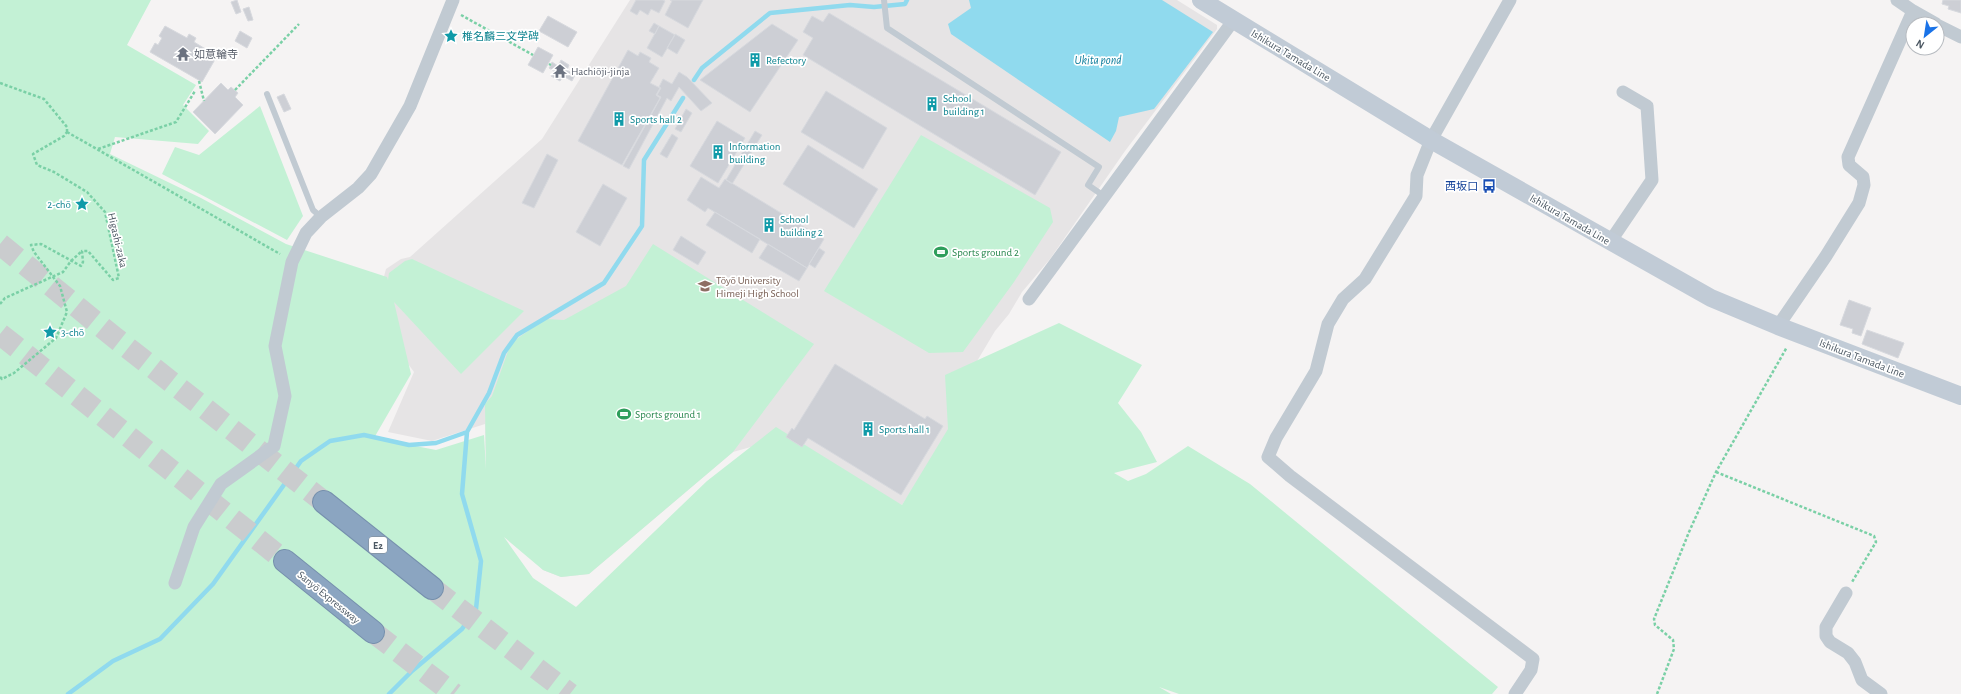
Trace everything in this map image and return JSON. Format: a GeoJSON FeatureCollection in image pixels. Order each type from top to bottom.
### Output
{"type":"FeatureCollection","features":[{"type":"Feature","properties":{"kind":"highway","name":"E2"},"geometry":{"type":"LineString","coordinates":[[324,502],[432,588]]}},
{"type":"Feature","properties":{"kind":"highway","name":"Sanyō Expressway"},"geometry":{"type":"LineString","coordinates":[[285,561],[374,632]]}},
{"type":"Feature","properties":{"kind":"main road","name":"Ishikura Tamada Line"},"geometry":{"type":"LineString","coordinates":[[1201,0],[1233,21],[1431,140],[1711,298],[1778,326],[1961,396]]}},
{"type":"Feature","properties":{"kind":"street"},"geometry":{"type":"LineString","coordinates":[[1510,0],[1431,140],[1418,175],[1416,196],[1365,279],[1343,300],[1328,324],[1316,371],[1276,438],[1268,457],[1303,486],[1534,659],[1531,670],[1515,694]]}},
{"type":"Feature","properties":{"kind":"street"},"geometry":{"type":"LineString","coordinates":[[1897,0],[1921,16]]}},
{"type":"Feature","properties":{"kind":"street"},"geometry":{"type":"LineString","coordinates":[[175,583],[194,527],[221,484],[274,446],[285,396],[275,346],[292,262],[306,233],[321,217],[358,188],[371,174],[410,106],[452,4]]}},
{"type":"Feature","properties":{"kind":"street"},"geometry":{"type":"LineString","coordinates":[[1778,326],[1826,256],[1859,203],[1864,185],[1863,177],[1849,165],[1848,157],[1913,12]]}},
{"type":"Feature","properties":{"kind":"street"},"geometry":{"type":"LineString","coordinates":[[1029,299],[1233,21]]}},
{"type":"Feature","properties":{"kind":"street"},"geometry":{"type":"LineString","coordinates":[[1945,29],[1961,37]]}},
{"type":"Feature","properties":{"kind":"street"},"geometry":{"type":"LineString","coordinates":[[1610,242],[1652,180],[1647,106],[1623,92]]}},
{"type":"Feature","properties":{"kind":"street"},"geometry":{"type":"LineString","coordinates":[[1846,593],[1826,628],[1826,636],[1830,642],[1848,653],[1855,662],[1862,680],[1881,694]]}},
{"type":"Feature","properties":{"kind":"lane"},"geometry":{"type":"LineString","coordinates":[[884,0],[887,28],[1099,167],[1088,185],[1104,196]]}},
{"type":"Feature","properties":{"kind":"lane"},"geometry":{"type":"LineString","coordinates":[[268,94],[313,210],[321,217]]}},
{"type":"Feature","properties":{"kind":"path"},"geometry":{"type":"LineString","coordinates":[[452,4],[533,55]]}},
{"type":"Feature","properties":{"kind":"path"},"geometry":{"type":"LineString","coordinates":[[235,90],[299,24]]}},
{"type":"Feature","properties":{"kind":"path"},"geometry":{"type":"LineString","coordinates":[[199,81],[204,101]]}},
{"type":"Feature","properties":{"kind":"path"},"geometry":{"type":"LineString","coordinates":[[0,83],[44,99],[67,127],[67,132],[292,262]]}},
{"type":"Feature","properties":{"kind":"path"},"geometry":{"type":"LineString","coordinates":[[98,149],[176,122],[195,91]]}},
{"type":"Feature","properties":{"kind":"path","name":"Higashi-zaka"},"geometry":{"type":"LineString","coordinates":[[67,132],[64,136],[34,154],[37,165],[54,172],[87,192],[105,212],[119,278],[113,280],[88,251],[82,251]]}},
{"type":"Feature","properties":{"kind":"path"},"geometry":{"type":"LineString","coordinates":[[0,377],[2,379],[14,373],[56,338],[67,312],[60,286],[34,252],[31,245],[41,244],[81,266],[83,262],[82,251]]}},
{"type":"Feature","properties":{"kind":"path"},"geometry":{"type":"LineString","coordinates":[[0,304],[5,298],[63,272],[71,261],[82,251]]}},
{"type":"Feature","properties":{"kind":"path"},"geometry":{"type":"LineString","coordinates":[[1657,694],[1674,649],[1673,640],[1655,625],[1654,619],[1689,532],[1716,472],[1796,333]]}},
{"type":"Feature","properties":{"kind":"path"},"geometry":{"type":"LineString","coordinates":[[1716,472],[1874,536],[1876,542],[1846,593]]}},
{"type":"Feature","properties":{"kind":"shaded area","name":"Tōyō University Himeji High School"},"geometry":{"type":"Polygon","coordinates":[[[630,0],[1177,0],[1217,25],[1217,29],[1125,151],[1050,259],[1022,292],[1009,314],[995,331],[958,393],[954,426],[902,505],[772,441],[733,452],[589,574],[561,577],[543,570],[487,511],[485,424],[432,441],[388,432],[414,372],[381,327],[383,280],[386,269],[401,259],[410,257],[542,139],[630,0]]]}},
{"type":"Feature","properties":{"kind":"green space"},"geometry":{"type":"Polygon","coordinates":[[[0,0],[151,0],[127,45],[196,85],[183,105],[209,131],[198,144],[115,137],[110,154],[201,198],[286,244],[387,277],[388,280],[389,273],[405,261],[412,259],[524,311],[461,374],[394,302],[411,374],[374,438],[436,450],[484,435],[486,469],[485,404],[492,396],[511,343],[545,319],[564,320],[626,286],[653,244],[814,344],[733,452],[589,574],[561,577],[543,570],[504,537],[533,578],[576,607],[707,481],[776,427],[902,505],[948,429],[945,375],[1059,323],[1142,365],[1118,403],[1141,432],[1157,462],[1114,473],[1128,481],[1146,474],[1188,446],[1250,484],[1498,687],[1492,694],[1179,694],[1159,687],[1171,694],[0,694],[0,0]]]}},
{"type":"Feature","properties":{"kind":"green space"},"geometry":{"type":"Polygon","coordinates":[[[260,106],[303,216],[287,240],[162,174],[175,147],[199,155],[260,106]]]}},
{"type":"Feature","properties":{"kind":"green space","name":"Sports ground 2"},"geometry":{"type":"Polygon","coordinates":[[[921,135],[1050,208],[1053,222],[1014,282],[963,352],[929,353],[824,291],[921,135]]]}},
{"type":"Feature","properties":{"kind":"water","name":"Ukita pond"},"geometry":{"type":"Polygon","coordinates":[[[969,0],[1162,0],[1213,32],[1154,109],[1119,117],[1116,131],[1110,142],[951,34],[948,24],[971,8],[969,0]]]}},
{"type":"Feature","properties":{"kind":"building"},"geometry":{"type":"Polygon","coordinates":[[[237,0],[241,12],[236,14],[231,2],[237,0]]]}},
{"type":"Feature","properties":{"kind":"building"},"geometry":{"type":"Polygon","coordinates":[[[636,0],[665,1],[659,13],[651,9],[648,15],[640,10],[637,15],[630,11],[636,0]]]}},
{"type":"Feature","properties":{"kind":"building"},"geometry":{"type":"Polygon","coordinates":[[[670,0],[703,0],[688,28],[665,15],[672,1],[670,0]]]}},
{"type":"Feature","properties":{"kind":"building"},"geometry":{"type":"Polygon","coordinates":[[[1943,0],[1961,0],[1961,13],[1948,9],[1949,6],[1942,4],[1943,0]]]}},
{"type":"Feature","properties":{"kind":"building"},"geometry":{"type":"Polygon","coordinates":[[[249,7],[253,20],[248,21],[243,9],[249,7]]]}},
{"type":"Feature","properties":{"kind":"building","name":"School building 1"},"geometry":{"type":"Polygon","coordinates":[[[829,13],[1061,152],[1035,195],[803,55],[813,38],[803,32],[812,16],[823,22],[829,13]]]}},
{"type":"Feature","properties":{"kind":"building"},"geometry":{"type":"Polygon","coordinates":[[[548,16],[577,32],[568,47],[539,31],[548,16]]]}},
{"type":"Feature","properties":{"kind":"building"},"geometry":{"type":"Polygon","coordinates":[[[654,23],[659,26],[655,34],[649,31],[654,23]]]}},
{"type":"Feature","properties":{"kind":"building","name":"Refectory"},"geometry":{"type":"Polygon","coordinates":[[[772,24],[798,40],[750,112],[700,80],[772,24]]]}},
{"type":"Feature","properties":{"kind":"building","name":"如意輪寺"},"geometry":{"type":"Polygon","coordinates":[[[165,26],[187,38],[189,34],[196,38],[194,42],[217,56],[202,82],[150,52],[155,43],[158,45],[162,38],[159,36],[165,26]]]}},
{"type":"Feature","properties":{"kind":"building"},"geometry":{"type":"Polygon","coordinates":[[[659,26],[675,35],[662,57],[647,48],[659,26]]]}},
{"type":"Feature","properties":{"kind":"building"},"geometry":{"type":"Polygon","coordinates":[[[240,31],[252,38],[247,48],[235,41],[240,31]]]}},
{"type":"Feature","properties":{"kind":"building"},"geometry":{"type":"Polygon","coordinates":[[[675,34],[685,40],[677,54],[667,48],[675,34]]]}},
{"type":"Feature","properties":{"kind":"building"},"geometry":{"type":"Polygon","coordinates":[[[538,47],[553,55],[543,73],[528,65],[538,47]]]}},
{"type":"Feature","properties":{"kind":"building","name":"Sports hall 2"},"geometry":{"type":"Polygon","coordinates":[[[628,50],[638,56],[640,52],[651,58],[649,62],[659,68],[650,83],[660,88],[656,95],[660,98],[622,165],[578,141],[628,50]]]}},
{"type":"Feature","properties":{"kind":"building","name":"Hachiōji-jinja"},"geometry":{"type":"Polygon","coordinates":[[[561,60],[569,65],[567,70],[575,75],[572,81],[563,76],[560,81],[551,76],[554,71],[549,68],[552,62],[558,66],[561,60]]]}},
{"type":"Feature","properties":{"kind":"building"},"geometry":{"type":"Polygon","coordinates":[[[679,72],[687,77],[712,103],[701,111],[679,87],[671,101],[667,98],[629,169],[623,166],[661,97],[657,95],[661,88],[659,87],[663,79],[672,84],[679,72]]]}},
{"type":"Feature","properties":{"kind":"building"},"geometry":{"type":"Polygon","coordinates":[[[221,83],[228,90],[231,87],[238,93],[235,97],[243,105],[215,134],[193,112],[221,83]]]}},
{"type":"Feature","properties":{"kind":"building"},"geometry":{"type":"Polygon","coordinates":[[[826,91],[887,128],[863,169],[801,132],[826,91]]]}},
{"type":"Feature","properties":{"kind":"building"},"geometry":{"type":"Polygon","coordinates":[[[284,94],[291,109],[284,112],[277,97],[284,94]]]}},
{"type":"Feature","properties":{"kind":"building"},"geometry":{"type":"Polygon","coordinates":[[[686,109],[692,113],[681,132],[675,129],[686,109]]]}},
{"type":"Feature","properties":{"kind":"building","name":"Information building"},"geometry":{"type":"Polygon","coordinates":[[[717,121],[745,138],[718,183],[690,166],[717,121]]]}},
{"type":"Feature","properties":{"kind":"building"},"geometry":{"type":"Polygon","coordinates":[[[755,131],[762,135],[732,184],[726,180],[755,131]]]}},
{"type":"Feature","properties":{"kind":"building"},"geometry":{"type":"Polygon","coordinates":[[[672,134],[678,138],[667,158],[660,154],[672,134]]]}},
{"type":"Feature","properties":{"kind":"building"},"geometry":{"type":"Polygon","coordinates":[[[808,145],[878,189],[854,228],[783,184],[808,145]]]}},
{"type":"Feature","properties":{"kind":"building"},"geometry":{"type":"Polygon","coordinates":[[[547,154],[558,160],[534,208],[522,203],[547,154]]]}},
{"type":"Feature","properties":{"kind":"building","name":"School building 2"},"geometry":{"type":"Polygon","coordinates":[[[701,177],[719,188],[725,179],[824,239],[807,268],[708,208],[705,212],[687,200],[701,177]]]}},
{"type":"Feature","properties":{"kind":"building"},"geometry":{"type":"Polygon","coordinates":[[[603,184],[627,198],[600,246],[576,232],[603,184]]]}},
{"type":"Feature","properties":{"kind":"building"},"geometry":{"type":"Polygon","coordinates":[[[715,212],[760,239],[752,253],[706,225],[715,212]]]}},
{"type":"Feature","properties":{"kind":"building"},"geometry":{"type":"Polygon","coordinates":[[[681,236],[706,252],[698,265],[673,250],[681,236]]]}},
{"type":"Feature","properties":{"kind":"building"},"geometry":{"type":"Polygon","coordinates":[[[768,244],[807,268],[799,281],[759,258],[768,244]]]}},
{"type":"Feature","properties":{"kind":"building"},"geometry":{"type":"Polygon","coordinates":[[[819,248],[825,252],[815,268],[809,264],[819,248]]]}},
{"type":"Feature","properties":{"kind":"building"},"geometry":{"type":"Polygon","coordinates":[[[1849,300],[1871,308],[1861,336],[1852,333],[1853,329],[1840,325],[1849,300]]]}},
{"type":"Feature","properties":{"kind":"building"},"geometry":{"type":"Polygon","coordinates":[[[1867,330],[1904,343],[1898,358],[1862,344],[1867,330]]]}},
{"type":"Feature","properties":{"kind":"building","name":"Sports hall 1"},"geometry":{"type":"Polygon","coordinates":[[[835,364],[925,419],[927,416],[943,426],[901,495],[808,438],[802,447],[786,437],[792,428],[794,430],[835,364]]]}},
{"type":"Feature","properties":{"kind":"waterway"},"geometry":{"type":"LineString","coordinates":[[694,80],[702,68],[770,13],[850,5],[874,7],[905,4],[907,0]]}},
{"type":"Feature","properties":{"kind":"waterway"},"geometry":{"type":"LineString","coordinates":[[389,694],[412,671],[462,629],[476,609],[481,561],[462,494],[467,432],[489,393],[504,353],[517,335],[604,283],[642,226],[644,160],[683,98]]}},
{"type":"Feature","properties":{"kind":"waterway"},"geometry":{"type":"LineString","coordinates":[[68,694],[113,661],[160,639],[213,584],[301,461],[330,441],[364,435],[409,445],[436,443],[467,432]]}},
{"type":"Feature","properties":{"kind":"tunnel"},"geometry":{"type":"LineString","coordinates":[[0,244],[114,337],[324,502]]}},
{"type":"Feature","properties":{"kind":"tunnel"},"geometry":{"type":"LineString","coordinates":[[0,334],[285,561]]}},
{"type":"Feature","properties":{"kind":"tunnel"},"geometry":{"type":"LineString","coordinates":[[432,588],[570,694]]}},
{"type":"Feature","properties":{"kind":"tunnel"},"geometry":{"type":"LineString","coordinates":[[373,632],[454,694]]}},
{"type":"Feature","properties":{"kind":"place","name":"椎名麟三文学碑"},"geometry":{"type":"Point","coordinates":[451,36]}},
{"type":"Feature","properties":{"kind":"place","name":"如意輪寺"},"geometry":{"type":"Point","coordinates":[183,54]}},
{"type":"Feature","properties":{"kind":"place","name":"Refectory"},"geometry":{"type":"Point","coordinates":[755,60]}},
{"type":"Feature","properties":{"kind":"place","name":"Hachiōji-jinja"},"geometry":{"type":"Point","coordinates":[560,71]}},
{"type":"Feature","properties":{"kind":"place","name":"School building 1"},"geometry":{"type":"Point","coordinates":[932,104]}},
{"type":"Feature","properties":{"kind":"place","name":"Sports hall 2"},"geometry":{"type":"Point","coordinates":[619,119]}},
{"type":"Feature","properties":{"kind":"place","name":"Information building"},"geometry":{"type":"Point","coordinates":[718,152]}},
{"type":"Feature","properties":{"kind":"place","name":"西坂口"},"geometry":{"type":"Point","coordinates":[1489,186]}},
{"type":"Feature","properties":{"kind":"place","name":"2-chō"},"geometry":{"type":"Point","coordinates":[82,204]}},
{"type":"Feature","properties":{"kind":"place","name":"School building 2"},"geometry":{"type":"Point","coordinates":[769,225]}},
{"type":"Feature","properties":{"kind":"place","name":"Sports ground 2"},"geometry":{"type":"Point","coordinates":[941,252]}},
{"type":"Feature","properties":{"kind":"place","name":"Tōyō University Himeji High School"},"geometry":{"type":"Point","coordinates":[705,286]}},
{"type":"Feature","properties":{"kind":"place","name":"3-chō"},"geometry":{"type":"Point","coordinates":[50,332]}},
{"type":"Feature","properties":{"kind":"place","name":"Sports ground 1"},"geometry":{"type":"Point","coordinates":[624,414]}},
{"type":"Feature","properties":{"kind":"place","name":"Sports hall 1"},"geometry":{"type":"Point","coordinates":[868,429]}}]}
